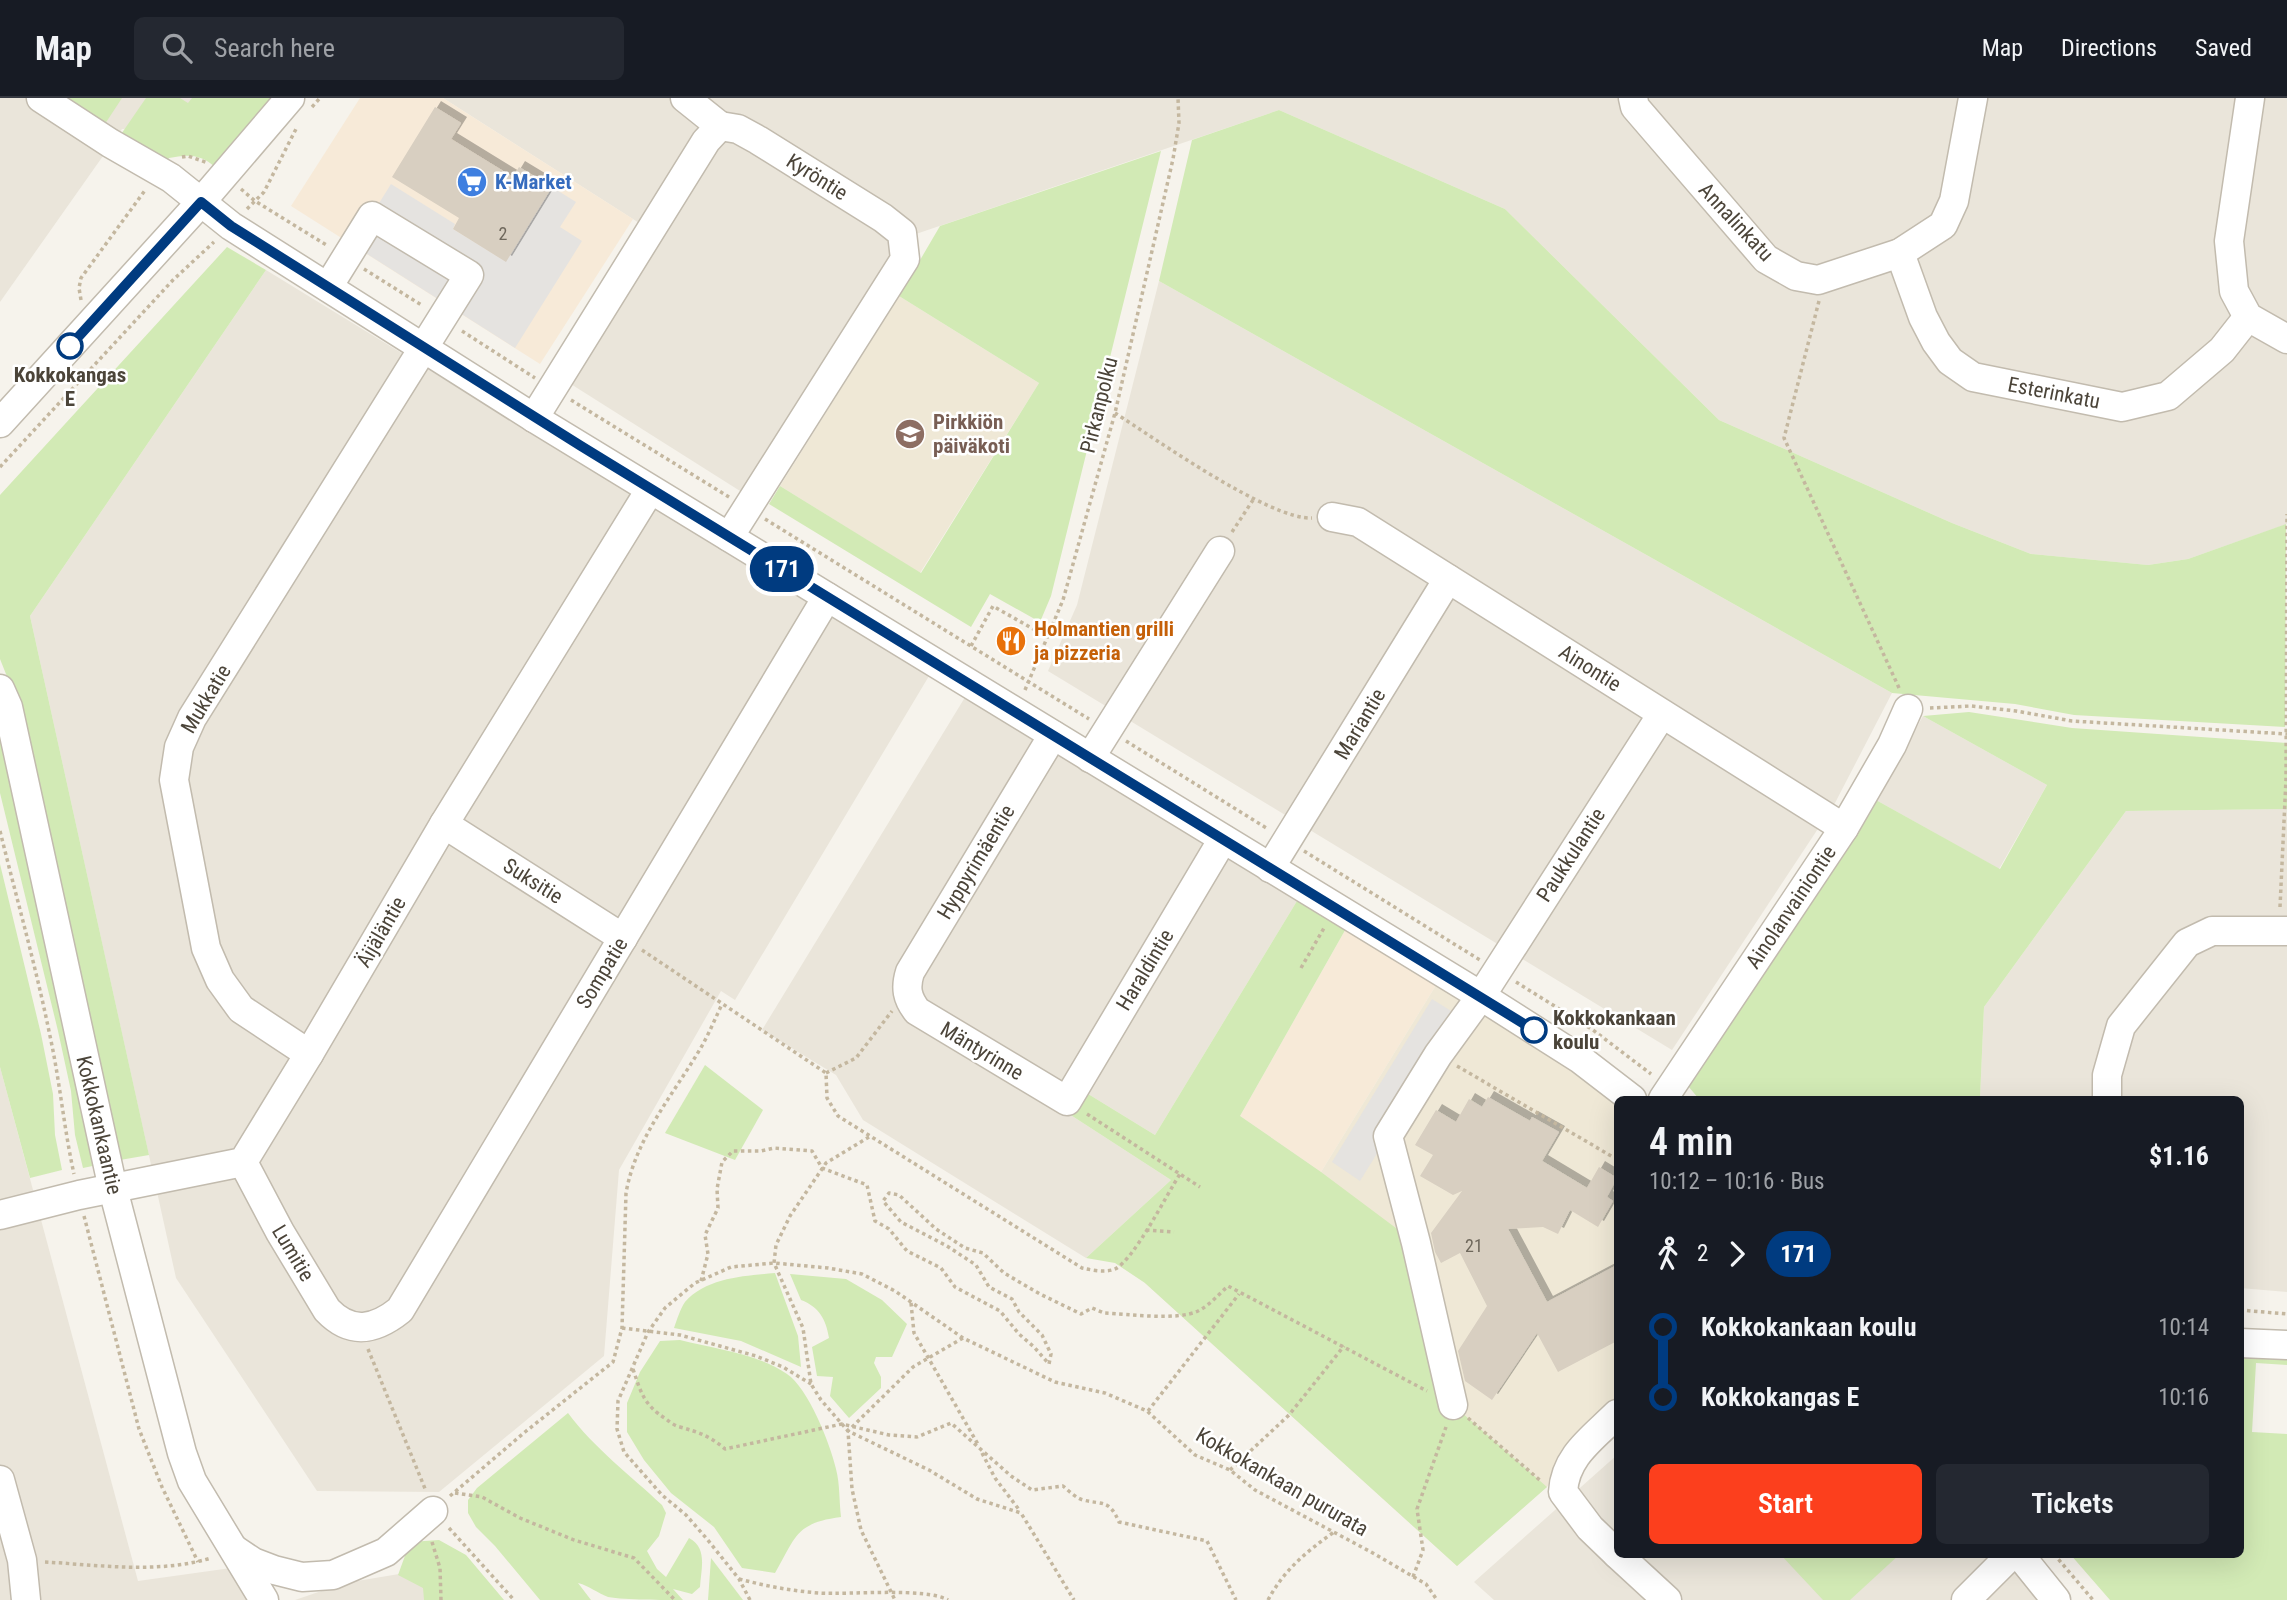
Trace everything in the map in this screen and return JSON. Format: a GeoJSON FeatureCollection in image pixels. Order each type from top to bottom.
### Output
{"type":"FeatureCollection","features":[{"type":"Feature","properties":{"kind":"street"},"geometry":{"type":"LineString","coordinates":[[41,98],[110,143],[171,178],[231,226],[534,418],[1481,996],[1580,1059],[1628,1096]]}},
{"type":"Feature","properties":{"kind":"street","name":"Kyröntie"},"geometry":{"type":"LineString","coordinates":[[685,98],[720,126],[738,129],[758,140],[883,218],[902,233],[905,259],[729,537]]}},
{"type":"Feature","properties":{"kind":"street","name":"Annalinkatu"},"geometry":{"type":"LineString","coordinates":[[1633,98],[1634,107],[1766,259],[1796,276],[1824,279],[1900,253],[1943,225],[1954,201],[1973,98]]}},
{"type":"Feature","properties":{"kind":"street"},"geometry":{"type":"LineString","coordinates":[[2250,98],[2229,241],[2234,291],[2248,317],[2287,339]]}},
{"type":"Feature","properties":{"kind":"street"},"geometry":{"type":"LineString","coordinates":[[0,423],[201,202],[299,110]]}},
{"type":"Feature","properties":{"kind":"street"},"geometry":{"type":"LineString","coordinates":[[534,418],[706,141],[720,126]]}},
{"type":"Feature","properties":{"kind":"street","name":"Mukkatie"},"geometry":{"type":"LineString","coordinates":[[309,1054],[241,1009],[220,980],[206,948],[174,780],[178,747],[192,718],[425,349],[479,270],[372,216],[328,288]]}},
{"type":"Feature","properties":{"kind":"street","name":"Esterinkatu"},"geometry":{"type":"LineString","coordinates":[[1900,253],[1923,317],[1936,342],[1950,361],[1973,377],[2122,407],[2168,396],[2222,350],[2248,317]]}},
{"type":"Feature","properties":{"kind":"street","name":"Äijäläntie"},"geometry":{"type":"LineString","coordinates":[[243,1162],[444,824],[650,489]]}},
{"type":"Feature","properties":{"kind":"street","name":"Ainontie"},"geometry":{"type":"LineString","coordinates":[[1332,517],[1357,522],[1844,828]]}},
{"type":"Feature","properties":{"kind":"street"},"geometry":{"type":"LineString","coordinates":[[1090,758],[1220,551]]}},
{"type":"Feature","properties":{"kind":"street","name":"Mariantie"},"geometry":{"type":"LineString","coordinates":[[1270,868],[1448,579]]}},
{"type":"Feature","properties":{"kind":"street","name":"Sompatie"},"geometry":{"type":"LineString","coordinates":[[359,1328],[380,1324],[400,1310],[827,597]]}},
{"type":"Feature","properties":{"kind":"street","name":"Kokkokankaantie"},"geometry":{"type":"LineString","coordinates":[[0,689],[8,707],[113,1189],[182,1453],[192,1481],[264,1600]]}},
{"type":"Feature","properties":{"kind":"street","name":"Ainolanvainiontie"},"geometry":{"type":"LineString","coordinates":[[1665,1096],[1844,828],[1892,745],[1908,709]]}},
{"type":"Feature","properties":{"kind":"street","name":"Paukkulantie"},"geometry":{"type":"LineString","coordinates":[[1453,1405],[1388,1136],[1438,1055],[1481,996],[1662,714]]}},
{"type":"Feature","properties":{"kind":"street","name":"Hyppyrimäentie"},"geometry":{"type":"LineString","coordinates":[[906,992],[910,972],[1053,735]]}},
{"type":"Feature","properties":{"kind":"street","name":"Suksitie"},"geometry":{"type":"LineString","coordinates":[[444,824],[623,938]]}},
{"type":"Feature","properties":{"kind":"street","name":"Haraldintie"},"geometry":{"type":"LineString","coordinates":[[1067,1101],[1223,839]]}},
{"type":"Feature","properties":{"kind":"street"},"geometry":{"type":"LineString","coordinates":[[2107,1096],[2108,1075],[2121,1026],[2187,943],[2212,931],[2283,930]]}},
{"type":"Feature","properties":{"kind":"street","name":"Mäntyrinne"},"geometry":{"type":"LineString","coordinates":[[906,992],[916,1011],[1067,1101]]}},
{"type":"Feature","properties":{"kind":"street"},"geometry":{"type":"LineString","coordinates":[[0,1214],[243,1162]]}},
{"type":"Feature","properties":{"kind":"street","name":"Lumitie"},"geometry":{"type":"LineString","coordinates":[[243,1162],[280,1232],[327,1310],[335,1318],[359,1328]]}},
{"type":"Feature","properties":{"kind":"street"},"geometry":{"type":"LineString","coordinates":[[2244,1343],[2287,1345]]}},
{"type":"Feature","properties":{"kind":"street"},"geometry":{"type":"LineString","coordinates":[[1614,1417],[1570,1462],[1563,1478],[1563,1492],[1590,1528],[1614,1551]]}},
{"type":"Feature","properties":{"kind":"street"},"geometry":{"type":"LineString","coordinates":[[0,1480],[22,1560],[26,1600]]}},
{"type":"Feature","properties":{"kind":"street","name":"Kokkokankaantie"},"geometry":{"type":"LineString","coordinates":[[233,1548],[253,1562],[274,1570],[302,1577],[333,1575],[386,1552],[443,1502]]}},
{"type":"Feature","properties":{"kind":"street"},"geometry":{"type":"LineString","coordinates":[[1621,1558],[1667,1600]]}},
{"type":"Feature","properties":{"kind":"street"},"geometry":{"type":"LineString","coordinates":[[1966,1600],[2008,1558]]}},
{"type":"Feature","properties":{"kind":"street"},"geometry":{"type":"LineString","coordinates":[[2022,1558],[2056,1600]]}},
{"type":"Feature","properties":{"kind":"path"},"geometry":{"type":"LineString","coordinates":[[0,467],[173,280],[264,192],[299,110],[320,98]]}},
{"type":"Feature","properties":{"kind":"path","name":"Pirkanpolku"},"geometry":{"type":"LineString","coordinates":[[1016,712],[1063,600],[1115,413],[1173,159],[1180,123],[1178,98]]}},
{"type":"Feature","properties":{"kind":"path"},"geometry":{"type":"LineString","coordinates":[[1824,279],[1784,439],[1908,709],[1971,706],[2016,710],[2072,721],[2287,734]]}},
{"type":"Feature","properties":{"kind":"path"},"geometry":{"type":"LineString","coordinates":[[1115,413],[1253,499],[1302,519],[1332,517]]}},
{"type":"Feature","properties":{"kind":"path"},"geometry":{"type":"LineString","coordinates":[[1220,551],[1253,499]]}},
{"type":"Feature","properties":{"kind":"path"},"geometry":{"type":"LineString","coordinates":[[2283,930],[2287,734],[2287,514]]}},
{"type":"Feature","properties":{"kind":"path"},"geometry":{"type":"LineString","coordinates":[[971,646],[993,606],[1047,637]]}},
{"type":"Feature","properties":{"kind":"path"},"geometry":{"type":"LineString","coordinates":[[1301,968],[1336,908]]}},
{"type":"Feature","properties":{"kind":"path"},"geometry":{"type":"LineString","coordinates":[[623,938],[826,1073]]}},
{"type":"Feature","properties":{"kind":"path"},"geometry":{"type":"LineString","coordinates":[[826,1073],[856,1058],[906,992]]}},
{"type":"Feature","properties":{"kind":"path"},"geometry":{"type":"LineString","coordinates":[[442,1600],[440,1568],[429,1532],[443,1502],[613,1362],[622,1328],[626,1193],[629,1175],[643,1139],[703,1043],[722,1003]]}},
{"type":"Feature","properties":{"kind":"path"},"geometry":{"type":"LineString","coordinates":[[1438,1055],[1613,1157]]}},
{"type":"Feature","properties":{"kind":"path"},"geometry":{"type":"LineString","coordinates":[[826,1073],[827,1098],[838,1116],[1082,1268],[1095,1271],[1114,1269],[1129,1257],[1180,1174]]}},
{"type":"Feature","properties":{"kind":"path"},"geometry":{"type":"LineString","coordinates":[[1067,1101],[1200,1186]]}},
{"type":"Feature","properties":{"kind":"path"},"geometry":{"type":"LineString","coordinates":[[869,1137],[825,1163],[790,1216],[776,1245],[774,1263],[803,1328],[811,1384],[848,1431],[929,1470],[977,1499],[1021,1513]]}},
{"type":"Feature","properties":{"kind":"path"},"geometry":{"type":"LineString","coordinates":[[701,1281],[708,1254],[705,1236],[718,1208],[717,1189],[722,1162],[733,1151],[774,1148],[812,1151],[822,1168],[867,1185],[875,1220],[889,1229],[907,1251],[942,1268],[955,1287],[1000,1311],[1049,1364],[1051,1354],[1042,1335],[1019,1312],[1012,1299],[989,1287],[976,1265],[901,1222],[883,1201],[889,1193],[899,1195],[936,1229],[965,1248],[983,1253],[1004,1273],[1081,1314],[1092,1308],[1104,1313],[1182,1316],[1198,1311],[1228,1286],[1453,1405],[1547,1487],[1563,1492]]}},
{"type":"Feature","properties":{"kind":"path"},"geometry":{"type":"LineString","coordinates":[[1146,1230],[1174,1232]]}},
{"type":"Feature","properties":{"kind":"path","name":"Kokkokankaan pururata"},"geometry":{"type":"LineString","coordinates":[[750,1600],[739,1579],[686,1515],[662,1495],[624,1452],[617,1429],[618,1401],[648,1332],[665,1308],[701,1281],[732,1267],[774,1263],[862,1274],[895,1291],[963,1338],[1055,1382],[1105,1393],[1147,1411],[1195,1455],[1230,1470],[1255,1490],[1426,1584],[1437,1600]]}},
{"type":"Feature","properties":{"kind":"path"},"geometry":{"type":"LineString","coordinates":[[1147,1411],[1239,1294]]}},
{"type":"Feature","properties":{"kind":"path"},"geometry":{"type":"LineString","coordinates":[[911,1302],[914,1333],[995,1478],[1021,1513],[1074,1600]]}},
{"type":"Feature","properties":{"kind":"path"},"geometry":{"type":"LineString","coordinates":[[2244,1310],[2287,1314]]}},
{"type":"Feature","properties":{"kind":"path"},"geometry":{"type":"LineString","coordinates":[[359,1328],[426,1491],[443,1502],[514,1600]]}},
{"type":"Feature","properties":{"kind":"path"},"geometry":{"type":"LineString","coordinates":[[622,1328],[680,1335],[756,1356],[783,1367],[811,1384]]}},
{"type":"Feature","properties":{"kind":"path"},"geometry":{"type":"LineString","coordinates":[[895,1600],[861,1530],[852,1489],[848,1431],[913,1367],[963,1338]]}},
{"type":"Feature","properties":{"kind":"path"},"geometry":{"type":"LineString","coordinates":[[1230,1470],[1289,1415],[1344,1346]]}},
{"type":"Feature","properties":{"kind":"path"},"geometry":{"type":"LineString","coordinates":[[632,1367],[641,1394],[652,1410],[679,1427],[712,1437],[724,1449],[842,1424],[889,1435],[917,1437],[951,1423],[1011,1476],[1032,1490],[1063,1486],[1080,1499],[1103,1502],[1114,1509],[1119,1522],[1207,1541],[1236,1600]]}},
{"type":"Feature","properties":{"kind":"path"},"geometry":{"type":"LineString","coordinates":[[1413,1577],[1423,1550],[1417,1509],[1453,1405]]}},
{"type":"Feature","properties":{"kind":"path"},"geometry":{"type":"LineString","coordinates":[[443,1502],[482,1497],[520,1518],[574,1540],[634,1558],[675,1600]]}},
{"type":"Feature","properties":{"kind":"path"},"geometry":{"type":"LineString","coordinates":[[1268,1600],[1278,1581],[1301,1556],[1334,1532]]}},
{"type":"Feature","properties":{"kind":"path"},"geometry":{"type":"LineString","coordinates":[[22,1560],[122,1566],[168,1565],[198,1562],[233,1548]]}},
{"type":"Feature","properties":{"kind":"path"},"geometry":{"type":"LineString","coordinates":[[2057,1558],[2093,1600]]}},
{"type":"Feature","properties":{"kind":"path"},"geometry":{"type":"LineString","coordinates":[[739,1579],[777,1588],[820,1593],[917,1593],[948,1600]]}},
{"type":"Feature","properties":{"kind":"shaded area"},"geometry":{"type":"Polygon","coordinates":[[[0,98],[242,98],[217,127],[122,129],[0,302],[0,98]]]}},
{"type":"Feature","properties":{"kind":"shaded area"},"geometry":{"type":"Polygon","coordinates":[[[360,98],[443,98],[633,219],[540,364],[291,206],[360,98]]]}},
{"type":"Feature","properties":{"kind":"shaded area"},"geometry":{"type":"Polygon","coordinates":[[[443,98],[2287,98],[2287,524],[2188,559],[2148,565],[2031,554],[1952,523],[1719,420],[1505,209],[1279,110],[913,235],[748,496],[555,374],[647,228],[443,98]]]}},
{"type":"Feature","properties":{"kind":"shaded area"},"geometry":{"type":"Polygon","coordinates":[[[391,184],[455,224],[453,229],[505,261],[552,187],[576,202],[560,227],[582,241],[515,348],[353,245],[391,184]]]}},
{"type":"Feature","properties":{"kind":"shaded area"},"geometry":{"type":"Polygon","coordinates":[[[266,270],[929,676],[735,1000],[721,991],[619,1170],[604,1356],[439,1492],[317,1491],[176,1278],[30,616],[266,270]]]}},
{"type":"Feature","properties":{"kind":"shaded area"},"geometry":{"type":"Polygon","coordinates":[[[1159,281],[1892,693],[1835,803],[1672,1050],[1048,671],[1077,605],[1159,281]]]}},
{"type":"Feature","properties":{"kind":"shaded area","name":"Pirkkiön päiväkoti"},"geometry":{"type":"Polygon","coordinates":[[[899,296],[1039,383],[920,573],[780,486],[899,296]]]}},
{"type":"Feature","properties":{"kind":"shaded area"},"geometry":{"type":"Polygon","coordinates":[[[967,694],[1300,896],[1155,1135],[1080,1089],[1066,1112],[1171,1180],[1086,1258],[863,1120],[836,1075],[762,1030],[967,694]]]}},
{"type":"Feature","properties":{"kind":"shaded area"},"geometry":{"type":"Polygon","coordinates":[[[1923,716],[2047,785],[1999,869],[1876,800],[1923,716]]]}},
{"type":"Feature","properties":{"kind":"shaded area"},"geometry":{"type":"Polygon","coordinates":[[[2287,809],[2287,1292],[2244,1288],[2244,1096],[1980,1096],[1984,1007],[2126,811],[2287,809]]]}},
{"type":"Feature","properties":{"kind":"shaded area"},"geometry":{"type":"Polygon","coordinates":[[[1348,925],[1438,982],[1321,1172],[1240,1116],[1348,925]]]}},
{"type":"Feature","properties":{"kind":"shaded area","name":"Kokkokankaan koulu"},"geometry":{"type":"Polygon","coordinates":[[[1438,982],[1614,1097],[1614,1428],[1457,1566],[1145,1283],[1240,1116],[1321,1172],[1438,982]]]}},
{"type":"Feature","properties":{"kind":"shaded area"},"geometry":{"type":"Polygon","coordinates":[[[1432,999],[1464,1019],[1438,1055],[1360,1181],[1332,1162],[1432,999]]]}},
{"type":"Feature","properties":{"kind":"shaded area"},"geometry":{"type":"Polygon","coordinates":[[[0,1067],[138,1581],[231,1568],[250,1600],[0,1600],[0,1067]]]}},
{"type":"Feature","properties":{"kind":"shaded area"},"geometry":{"type":"Polygon","coordinates":[[[1614,1458],[1614,1558],[2008,1558],[2043,1600],[1494,1600],[1474,1582],[1614,1458]]]}},
{"type":"Feature","properties":{"kind":"shaded area"},"geometry":{"type":"Polygon","coordinates":[[[423,1570],[428,1600],[295,1600],[345,1583],[423,1570]]]}},
{"type":"Feature","properties":{"kind":"green space"},"geometry":{"type":"Polygon","coordinates":[[[70,98],[122,98],[101,130],[64,107],[70,98]]]}},
{"type":"Feature","properties":{"kind":"green space"},"geometry":{"type":"Polygon","coordinates":[[[146,98],[180,98],[188,103],[192,98],[275,98],[215,167],[199,157],[182,156],[169,158],[161,170],[115,143],[146,98]]]}},
{"type":"Feature","properties":{"kind":"green space"},"geometry":{"type":"Polygon","coordinates":[[[1279,110],[1505,209],[1719,420],[1952,523],[2031,554],[2148,565],[2188,559],[2286,524],[2285,727],[2074,715],[2015,704],[1892,693],[1159,281],[1192,140],[1279,110]]]}},
{"type":"Feature","properties":{"kind":"green space"},"geometry":{"type":"Polygon","coordinates":[[[1161,151],[1051,596],[1040,622],[990,594],[971,627],[769,504],[780,486],[921,573],[1039,383],[899,296],[940,226],[1161,151]]]}},
{"type":"Feature","properties":{"kind":"green space"},"geometry":{"type":"Polygon","coordinates":[[[227,247],[266,270],[30,616],[149,1155],[120,1160],[18,704],[0,659],[0,495],[227,247]]]}},
{"type":"Feature","properties":{"kind":"green space"},"geometry":{"type":"Polygon","coordinates":[[[1969,712],[2072,728],[2287,743],[2287,809],[2126,811],[1984,1007],[1980,1096],[1696,1096],[1688,1086],[1876,800],[2000,869],[2047,785],[1923,716],[1969,712]]]}},
{"type":"Feature","properties":{"kind":"green space"},"geometry":{"type":"Polygon","coordinates":[[[0,716],[102,1164],[83,1168],[58,1031],[0,793],[0,716]]]}},
{"type":"Feature","properties":{"kind":"green space"},"geometry":{"type":"Polygon","coordinates":[[[0,864],[41,1034],[53,1094],[55,1135],[62,1170],[30,1178],[0,1067],[0,864]]]}},
{"type":"Feature","properties":{"kind":"green space"},"geometry":{"type":"Polygon","coordinates":[[[1300,896],[1348,925],[1240,1116],[1416,1243],[1453,1405],[1547,1487],[1457,1566],[1145,1283],[1115,1263],[1086,1258],[1171,1180],[1066,1112],[1080,1089],[1155,1135],[1300,896]]]}},
{"type":"Feature","properties":{"kind":"green space"},"geometry":{"type":"Polygon","coordinates":[[[705,1065],[763,1110],[735,1160],[665,1133],[705,1065]]]}},
{"type":"Feature","properties":{"kind":"green space"},"geometry":{"type":"Polygon","coordinates":[[[775,1273],[798,1336],[801,1367],[741,1341],[674,1328],[685,1302],[704,1287],[727,1279],[775,1273]]]}},
{"type":"Feature","properties":{"kind":"green space"},"geometry":{"type":"Polygon","coordinates":[[[790,1274],[846,1279],[882,1300],[907,1324],[892,1357],[876,1357],[874,1363],[881,1377],[881,1388],[849,1418],[830,1396],[833,1377],[817,1376],[812,1347],[829,1338],[826,1325],[817,1310],[801,1300],[790,1274]]]}},
{"type":"Feature","properties":{"kind":"green space"},"geometry":{"type":"Polygon","coordinates":[[[2244,1336],[2287,1340],[2287,1365],[2256,1363],[2252,1432],[2287,1434],[2287,1600],[2110,1600],[2073,1558],[2244,1558],[2244,1336]]]}},
{"type":"Feature","properties":{"kind":"green space"},"geometry":{"type":"Polygon","coordinates":[[[680,1340],[749,1356],[787,1374],[803,1391],[823,1431],[837,1475],[841,1517],[814,1523],[805,1528],[793,1541],[775,1573],[742,1568],[714,1527],[671,1493],[644,1460],[627,1432],[627,1403],[640,1372],[660,1341],[680,1340]]]}},
{"type":"Feature","properties":{"kind":"green space"},"geometry":{"type":"Polygon","coordinates":[[[568,1413],[601,1450],[662,1505],[666,1513],[659,1536],[647,1551],[657,1569],[666,1577],[689,1538],[699,1547],[702,1560],[700,1587],[692,1594],[673,1589],[683,1600],[608,1597],[578,1583],[591,1600],[540,1600],[476,1527],[468,1513],[468,1500],[477,1488],[568,1413]]]}},
{"type":"Feature","properties":{"kind":"green space"},"geometry":{"type":"Polygon","coordinates":[[[439,1540],[466,1555],[504,1600],[424,1600],[423,1588],[398,1575],[410,1542],[439,1540]]]}},
{"type":"Feature","properties":{"kind":"green space"},"geometry":{"type":"Polygon","coordinates":[[[711,1558],[743,1600],[708,1600],[711,1558]]]}},
{"type":"Feature","properties":{"kind":"green space"},"geometry":{"type":"Polygon","coordinates":[[[1784,1558],[1896,1558],[1850,1600],[1823,1600],[1784,1558]]]}},
{"type":"Feature","properties":{"kind":"building","name":"K-Market"},"geometry":{"type":"Polygon","coordinates":[[[435,107],[461,123],[451,139],[513,177],[519,167],[552,187],[506,262],[453,229],[459,218],[392,177],[435,107]]]}},
{"type":"Feature","properties":{"kind":"building"},"geometry":{"type":"Polygon","coordinates":[[[1488,1097],[1530,1121],[1532,1117],[1559,1132],[1542,1161],[1587,1188],[1599,1167],[1614,1176],[1614,1184],[1607,1197],[1613,1201],[1598,1227],[1570,1210],[1558,1234],[1543,1227],[1508,1229],[1547,1302],[1614,1267],[1614,1343],[1558,1372],[1537,1333],[1492,1400],[1465,1381],[1458,1351],[1487,1306],[1460,1253],[1441,1263],[1435,1252],[1431,1233],[1462,1191],[1453,1195],[1420,1176],[1433,1155],[1415,1145],[1436,1110],[1456,1122],[1469,1099],[1482,1107],[1488,1097]]]}},
{"type":"Feature","properties":{"kind":"bus line","name":"171"},"geometry":{"type":"LineString","coordinates":[[70,346],[201,202],[231,226],[558,432],[1534,1030]]}},
{"type":"Feature","properties":{"kind":"place","name":"K-Market"},"geometry":{"type":"Point","coordinates":[472,182]}},
{"type":"Feature","properties":{"kind":"place","name":"Kokkokangas E"},"geometry":{"type":"Point","coordinates":[70,346]}},
{"type":"Feature","properties":{"kind":"place","name":"Pirkkiön päiväkoti"},"geometry":{"type":"Point","coordinates":[910,434]}},
{"type":"Feature","properties":{"kind":"place","name":"Holmantien grilli ja pizzeria"},"geometry":{"type":"Point","coordinates":[1011,641]}},
{"type":"Feature","properties":{"kind":"place","name":"Kokkokankaan koulu"},"geometry":{"type":"Point","coordinates":[1534,1030]}}]}
